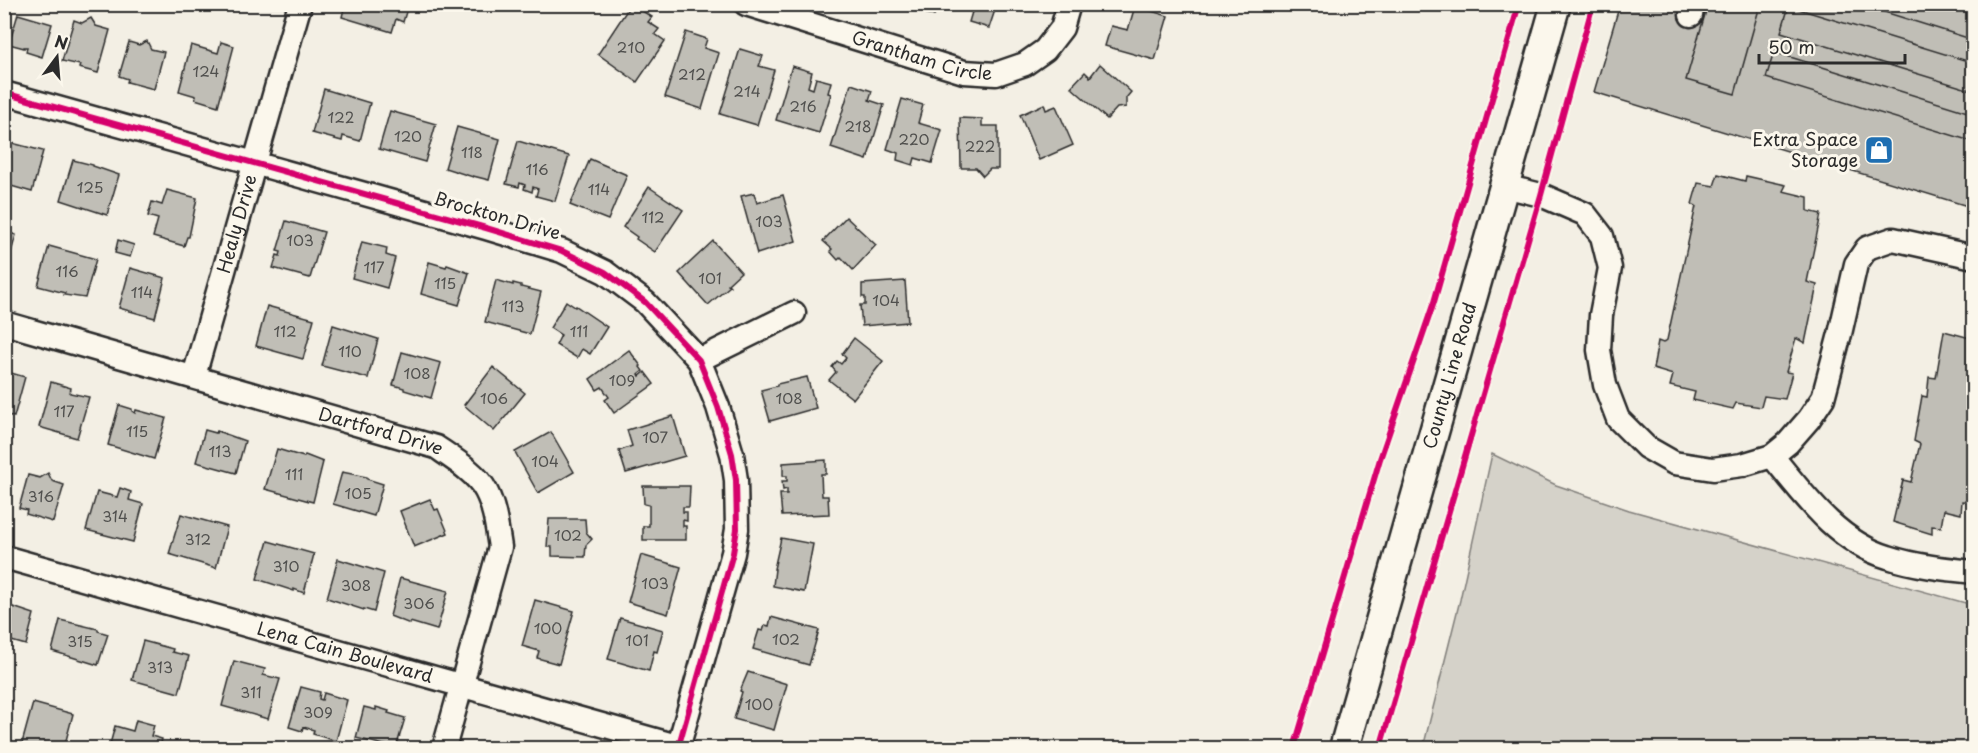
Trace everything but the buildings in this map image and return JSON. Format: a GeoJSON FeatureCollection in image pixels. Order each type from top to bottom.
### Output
{"type":"FeatureCollection","features":[{"type":"Feature","properties":{"kind":"main road","name":"County Line Road"},"geometry":{"type":"LineString","coordinates":[[1344,748],[1556,4]]}},
{"type":"Feature","properties":{"kind":"street","name":"Healy Drive"},"geometry":{"type":"LineString","coordinates":[[194,376],[300,4]]}},
{"type":"Feature","properties":{"kind":"street","name":"Grantham Circle"},"geometry":{"type":"LineString","coordinates":[[746,4],[964,72],[996,74],[1025,64],[1045,51],[1062,28],[1069,4]]}},
{"type":"Feature","properties":{"kind":"street","name":"Brockton Drive"},"geometry":{"type":"LineString","coordinates":[[4,93],[562,251],[605,272],[645,302],[699,360],[718,408],[732,454],[736,480],[737,529],[733,553],[680,748]]}},
{"type":"Feature","properties":{"kind":"street"},"geometry":{"type":"LineString","coordinates":[[1504,186],[1541,195],[1585,214],[1602,236],[1610,268],[1601,315],[1599,350],[1605,385],[1618,419],[1646,447],[1674,463],[1713,469],[1742,465],[1772,456],[1788,443],[1809,419],[1823,398],[1856,264],[1867,249],[1893,239],[1974,256]]}},
{"type":"Feature","properties":{"kind":"street"},"geometry":{"type":"LineString","coordinates":[[699,360],[794,313]]}},
{"type":"Feature","properties":{"kind":"street","name":"Dartford Drive"},"geometry":{"type":"LineString","coordinates":[[4,323],[436,447],[463,465],[486,490],[495,518],[500,547],[444,748]]}},
{"type":"Feature","properties":{"kind":"street"},"geometry":{"type":"LineString","coordinates":[[1772,456],[1805,496],[1855,543],[1886,557],[1932,567],[1974,572]]}},
{"type":"Feature","properties":{"kind":"street","name":"Lena Cain Boulevard"},"geometry":{"type":"LineString","coordinates":[[4,556],[680,748]]}},
{"type":"Feature","properties":{"kind":"shaded area"},"geometry":{"type":"Polygon","coordinates":[[[1492,454],[1556,485],[1629,510],[1973,605],[1973,748],[1423,748],[1460,600],[1492,454]]]}},
{"type":"Feature","properties":{"kind":"cycle path"},"geometry":{"type":"LineString","coordinates":[[1294,748],[1380,459],[1434,302],[1519,4]]}},
{"type":"Feature","properties":{"kind":"cycle path"},"geometry":{"type":"LineString","coordinates":[[1380,748],[1541,195],[1593,4]]}},
{"type":"Feature","properties":{"kind":"cycle path"},"geometry":{"type":"LineString","coordinates":[[4,93],[562,251],[605,272],[645,302],[699,360],[718,407],[732,454],[736,480],[737,529],[733,553],[678,748]]}},
{"type":"Feature","properties":{"kind":"place","name":"Extra Space Storage"},"geometry":{"type":"Point","coordinates":[1879,150]}}]}
